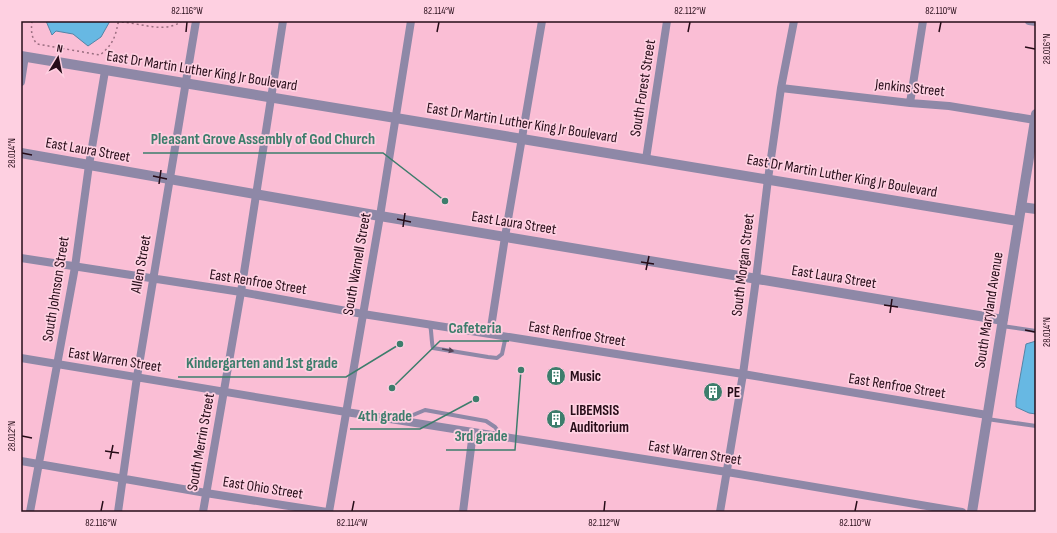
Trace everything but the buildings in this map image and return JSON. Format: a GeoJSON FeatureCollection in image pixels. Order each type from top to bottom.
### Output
{"type":"FeatureCollection","features":[{"type":"Feature","properties":{"kind":"street","name":"Allen Street"},"geometry":{"type":"LineString","coordinates":[[118,512],[152,279],[196,21]]}},
{"type":"Feature","properties":{"kind":"street","name":"South Merrin Street"},"geometry":{"type":"LineString","coordinates":[[203,512],[241,292],[283,21]]}},
{"type":"Feature","properties":{"kind":"street","name":"South Warnell Street"},"geometry":{"type":"LineString","coordinates":[[328,512],[380,216],[411,21]]}},
{"type":"Feature","properties":{"kind":"street"},"geometry":{"type":"LineString","coordinates":[[490,334],[542,21]]}},
{"type":"Feature","properties":{"kind":"street","name":"South Forest Street"},"geometry":{"type":"LineString","coordinates":[[646,159],[667,21]]}},
{"type":"Feature","properties":{"kind":"street","name":"South Morgan Street"},"geometry":{"type":"LineString","coordinates":[[720,512],[743,374],[781,88],[794,21]]}},
{"type":"Feature","properties":{"kind":"street"},"geometry":{"type":"LineString","coordinates":[[910,104],[923,21]]}},
{"type":"Feature","properties":{"kind":"street"},"geometry":{"type":"LineString","coordinates":[[1029,21],[1036,22]]}},
{"type":"Feature","properties":{"kind":"street","name":"East Dr Martin Luther King Jr Boulevard"},"geometry":{"type":"LineString","coordinates":[[23,56],[1018,221]]}},
{"type":"Feature","properties":{"kind":"street"},"geometry":{"type":"LineString","coordinates":[[21,82],[23,56]]}},
{"type":"Feature","properties":{"kind":"street","name":"South Johnson Street"},"geometry":{"type":"LineString","coordinates":[[30,512],[75,267],[89,165],[105,70]]}},
{"type":"Feature","properties":{"kind":"street","name":"Jenkins Street"},"geometry":{"type":"LineString","coordinates":[[781,88],[910,104],[949,106],[1036,118]]}},
{"type":"Feature","properties":{"kind":"street","name":"South Maryland Avenue"},"geometry":{"type":"LineString","coordinates":[[972,512],[1018,221],[1036,118]]}},
{"type":"Feature","properties":{"kind":"street","name":"East Laura Street"},"geometry":{"type":"LineString","coordinates":[[21,153],[170,180],[756,279],[1002,323]]}},
{"type":"Feature","properties":{"kind":"street"},"geometry":{"type":"LineString","coordinates":[[1021,207],[1036,209]]}},
{"type":"Feature","properties":{"kind":"street","name":"East Renfroe Street"},"geometry":{"type":"LineString","coordinates":[[21,258],[241,292],[362,314],[743,374],[987,417]]}},
{"type":"Feature","properties":{"kind":"street","name":"East Warren Street"},"geometry":{"type":"LineString","coordinates":[[21,358],[398,421],[727,472],[962,512]]}},
{"type":"Feature","properties":{"kind":"street"},"geometry":{"type":"LineString","coordinates":[[462,512],[473,432]]}},
{"type":"Feature","properties":{"kind":"street","name":"East Ohio Street"},"geometry":{"type":"LineString","coordinates":[[21,461],[206,493],[328,512]]}},
{"type":"Feature","properties":{"kind":"lane"},"geometry":{"type":"LineString","coordinates":[[1002,323],[1036,331]]}},
{"type":"Feature","properties":{"kind":"lane"},"geometry":{"type":"LineString","coordinates":[[430,324],[433,348],[497,358],[502,354],[504,340],[507,337]]}},
{"type":"Feature","properties":{"kind":"lane"},"geometry":{"type":"LineString","coordinates":[[398,421],[424,410],[486,421],[495,427],[502,437]]}},
{"type":"Feature","properties":{"kind":"lane"},"geometry":{"type":"LineString","coordinates":[[987,417],[1036,426]]}},
{"type":"Feature","properties":{"kind":"path"},"geometry":{"type":"LineString","coordinates":[[32,21],[32,38],[37,44],[100,55],[110,46],[118,23],[121,22],[166,28],[176,26],[182,21]]}},
{"type":"Feature","properties":{"kind":"water"},"geometry":{"type":"Polygon","coordinates":[[[46,21],[110,21],[101,37],[88,46],[73,34],[56,31],[52,35],[46,21]]]}},
{"type":"Feature","properties":{"kind":"water"},"geometry":{"type":"Polygon","coordinates":[[[1036,341],[1036,414],[1029,413],[1016,407],[1016,400],[1026,344],[1036,341]]]}},
{"type":"Feature","properties":{"kind":"place","name":"Pleasant Grove Assembly of God Church"},"geometry":{"type":"Point","coordinates":[445,201]}},
{"type":"Feature","properties":{"kind":"place","name":"Kindergarten and 1st grade"},"geometry":{"type":"Point","coordinates":[400,344]}},
{"type":"Feature","properties":{"kind":"place","name":"3rd grade"},"geometry":{"type":"Point","coordinates":[521,370]}},
{"type":"Feature","properties":{"kind":"place","name":"Music"},"geometry":{"type":"Point","coordinates":[556,376]}},
{"type":"Feature","properties":{"kind":"place","name":"Cafeteria"},"geometry":{"type":"Point","coordinates":[392,388]}},
{"type":"Feature","properties":{"kind":"place","name":"PE"},"geometry":{"type":"Point","coordinates":[713,392]}},
{"type":"Feature","properties":{"kind":"place","name":"4th grade"},"geometry":{"type":"Point","coordinates":[476,399]}},
{"type":"Feature","properties":{"kind":"place","name":"LIBEMSIS Auditorium"},"geometry":{"type":"Point","coordinates":[556,419]}}]}
